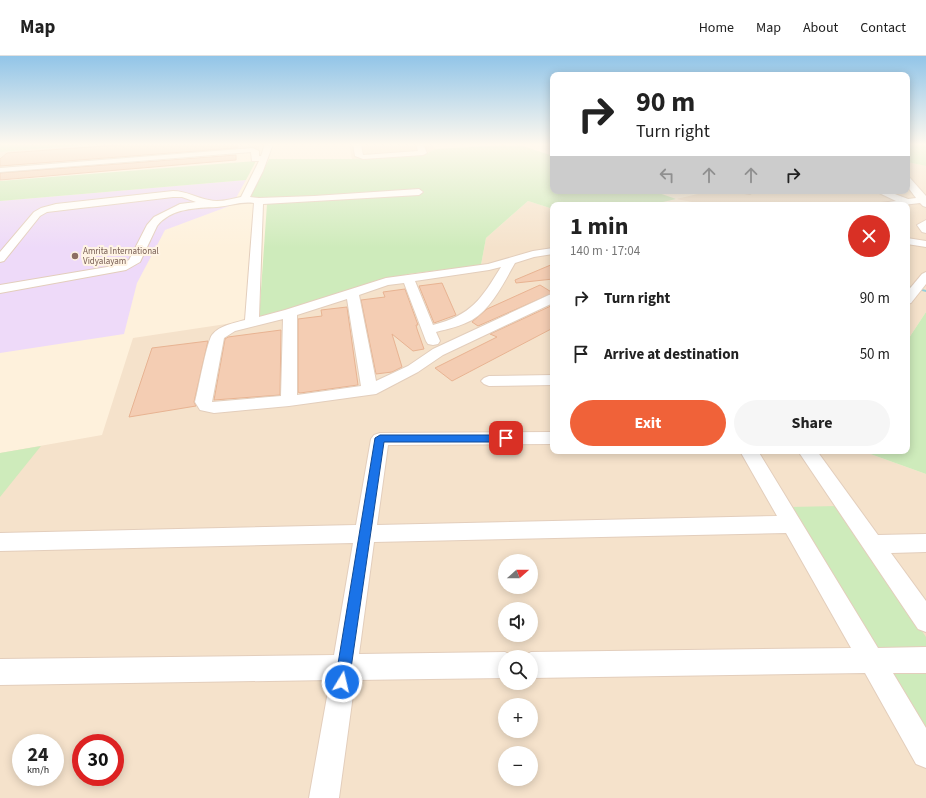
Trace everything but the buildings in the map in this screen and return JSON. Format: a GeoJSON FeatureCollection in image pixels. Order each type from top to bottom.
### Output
{"type":"FeatureCollection","features":[{"type":"Feature","properties":{"kind":"street"},"geometry":{"type":"LineString","coordinates":[[246,199],[245,197],[255,179]]}},
{"type":"Feature","properties":{"kind":"street"},"geometry":{"type":"LineString","coordinates":[[910,184],[925,201]]}},
{"type":"Feature","properties":{"kind":"street"},"geometry":{"type":"LineString","coordinates":[[0,289],[122,268],[134,262],[152,225],[157,219],[183,206],[216,204],[246,199],[259,201],[419,192]]}},
{"type":"Feature","properties":{"kind":"street"},"geometry":{"type":"LineString","coordinates":[[0,259],[37,214],[56,207],[183,194],[207,203],[216,204]]}},
{"type":"Feature","properties":{"kind":"street"},"geometry":{"type":"LineString","coordinates":[[887,194],[907,202],[925,201]]}},
{"type":"Feature","properties":{"kind":"street"},"geometry":{"type":"LineString","coordinates":[[252,322],[259,201]]}},
{"type":"Feature","properties":{"kind":"street"},"geometry":{"type":"LineString","coordinates":[[926,223],[922,225],[926,230]]}},
{"type":"Feature","properties":{"kind":"street"},"geometry":{"type":"LineString","coordinates":[[910,241],[926,244]]}},
{"type":"Feature","properties":{"kind":"street"},"geometry":{"type":"LineString","coordinates":[[550,251],[533,254],[489,267],[386,282],[290,313],[230,328],[222,332],[217,337],[203,402],[206,406],[214,408],[289,401],[370,390],[413,369],[438,352],[550,299]]}},
{"type":"Feature","properties":{"kind":"street"},"geometry":{"type":"LineString","coordinates":[[429,330],[452,324],[473,313],[496,286],[511,260]]}},
{"type":"Feature","properties":{"kind":"street"},"geometry":{"type":"LineString","coordinates":[[910,296],[926,276]]}},
{"type":"Feature","properties":{"kind":"street"},"geometry":{"type":"LineString","coordinates":[[408,278],[438,352]]}},
{"type":"Feature","properties":{"kind":"street"},"geometry":{"type":"LineString","coordinates":[[352,293],[370,390]]}},
{"type":"Feature","properties":{"kind":"street"},"geometry":{"type":"LineString","coordinates":[[289,401],[290,313]]}},
{"type":"Feature","properties":{"kind":"street"},"geometry":{"type":"LineString","coordinates":[[489,381],[550,380]]}},
{"type":"Feature","properties":{"kind":"street"},"geometry":{"type":"LineString","coordinates":[[324,798],[380,438],[550,438]]}},
{"type":"Feature","properties":{"kind":"street"},"geometry":{"type":"LineString","coordinates":[[751,454],[926,754]]}},
{"type":"Feature","properties":{"kind":"street"},"geometry":{"type":"LineString","coordinates":[[809,454],[926,620]]}},
{"type":"Feature","properties":{"kind":"street"},"geometry":{"type":"LineString","coordinates":[[0,542],[791,524]]}},
{"type":"Feature","properties":{"kind":"street"},"geometry":{"type":"LineString","coordinates":[[872,544],[926,543]]}},
{"type":"Feature","properties":{"kind":"street"},"geometry":{"type":"LineString","coordinates":[[538,665],[926,660]]}},
{"type":"Feature","properties":{"kind":"street"},"geometry":{"type":"LineString","coordinates":[[0,672],[498,665]]}},
{"type":"Feature","properties":{"kind":"shaded area"},"geometry":{"type":"Polygon","coordinates":[[[910,179],[926,179],[926,312],[910,336],[910,202],[692,202],[676,199],[698,194],[910,194],[910,179]]]}},
{"type":"Feature","properties":{"kind":"shaded area","name":"Amrita International Vidyalayam"},"geometry":{"type":"Polygon","coordinates":[[[246,180],[232,205],[165,230],[137,283],[124,334],[0,353],[0,201],[246,180]]]}},
{"type":"Feature","properties":{"kind":"shaded area"},"geometry":{"type":"Polygon","coordinates":[[[528,201],[550,208],[550,454],[870,454],[926,474],[926,798],[0,798],[0,453],[102,435],[133,338],[259,319],[408,274],[481,265],[486,238],[528,201]]]}},
{"type":"Feature","properties":{"kind":"green space"},"geometry":{"type":"Polygon","coordinates":[[[30,179],[247,179],[246,180],[0,201],[0,181],[30,179]]]}},
{"type":"Feature","properties":{"kind":"green space"},"geometry":{"type":"Polygon","coordinates":[[[259,179],[550,179],[550,194],[662,194],[676,199],[663,202],[550,202],[550,208],[528,201],[486,238],[481,265],[408,274],[259,319],[267,204],[269,199],[250,198],[259,179]]]}},
{"type":"Feature","properties":{"kind":"green space"},"geometry":{"type":"Polygon","coordinates":[[[926,312],[926,474],[870,454],[910,454],[910,336],[926,312]]]}},
{"type":"Feature","properties":{"kind":"green space"},"geometry":{"type":"Polygon","coordinates":[[[41,446],[0,497],[0,453],[41,446]]]}},
{"type":"Feature","properties":{"kind":"green space"},"geometry":{"type":"Polygon","coordinates":[[[837,506],[926,637],[926,732],[790,507],[837,506]]]}},
{"type":"Feature","properties":{"kind":"waterway"},"geometry":{"type":"LineString","coordinates":[[910,287],[926,291]]}},
{"type":"Feature","properties":{"kind":"place","name":"Amrita International Vidyalayam"},"geometry":{"type":"Point","coordinates":[75,256]}},
{"type":"Feature","properties":{"kind":"route"},"geometry":{"type":"LineString","coordinates":[[342,682],[380,438],[506,438]]}}]}
